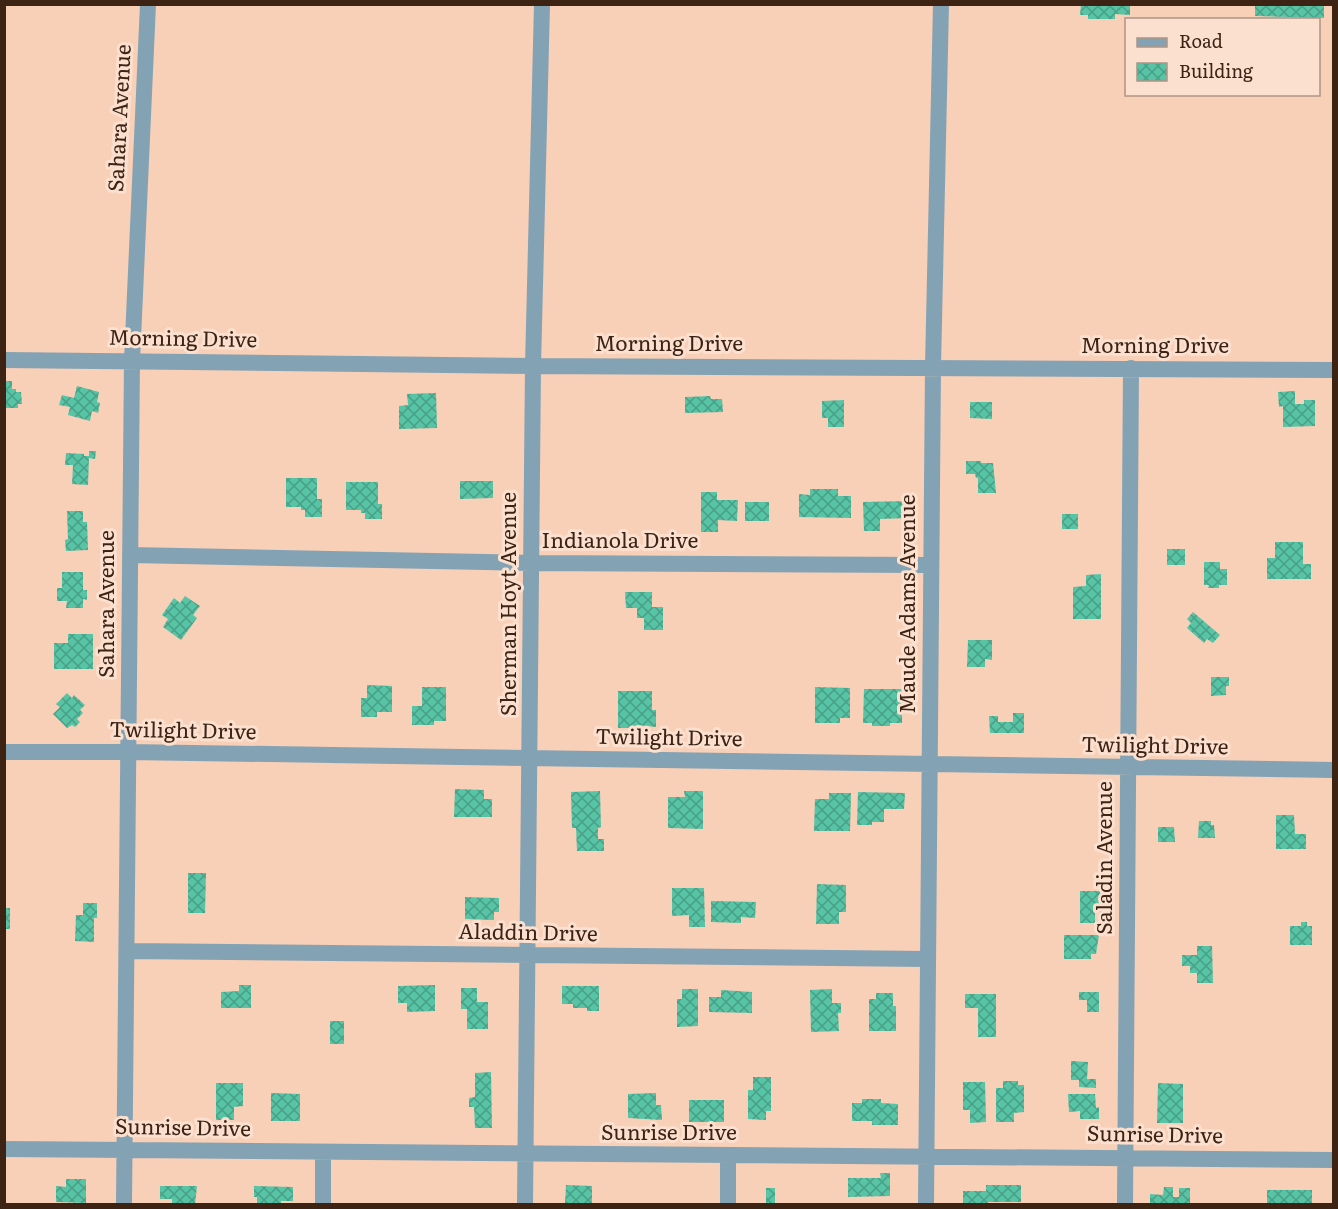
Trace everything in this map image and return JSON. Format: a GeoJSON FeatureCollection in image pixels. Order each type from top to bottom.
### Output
{"type":"FeatureCollection","features":[{"type":"Feature","properties":{"kind":"street","name":"Sahara Avenue"},"geometry":{"type":"LineString","coordinates":[[124,1204],[132,361],[148,4]]}},
{"type":"Feature","properties":{"kind":"street","name":"Sherman Hoyt Avenue"},"geometry":{"type":"LineString","coordinates":[[525,1204],[533,366],[542,4]]}},
{"type":"Feature","properties":{"kind":"street","name":"Maude Adams Avenue"},"geometry":{"type":"LineString","coordinates":[[926,1204],[930,565],[941,4]]}},
{"type":"Feature","properties":{"kind":"street","name":"Morning Drive"},"geometry":{"type":"LineString","coordinates":[[4,360],[533,366],[1334,370]]}},
{"type":"Feature","properties":{"kind":"street","name":"Saladin Avenue"},"geometry":{"type":"LineString","coordinates":[[1125,1204],[1131,368]]}},
{"type":"Feature","properties":{"kind":"street","name":"Indianola Drive"},"geometry":{"type":"LineString","coordinates":[[130,555],[531,563],[930,565]]}},
{"type":"Feature","properties":{"kind":"street","name":"Twilight Drive"},"geometry":{"type":"LineString","coordinates":[[4,752],[1334,771]]}},
{"type":"Feature","properties":{"kind":"street","name":"Aladdin Drive"},"geometry":{"type":"LineString","coordinates":[[128,951],[927,959]]}},
{"type":"Feature","properties":{"kind":"street","name":"Sunrise Drive"},"geometry":{"type":"LineString","coordinates":[[4,1149],[1334,1160]]}},
{"type":"Feature","properties":{"kind":"street"},"geometry":{"type":"LineString","coordinates":[[322,1204],[323,1152]]}},
{"type":"Feature","properties":{"kind":"street"},"geometry":{"type":"LineString","coordinates":[[728,1156],[728,1204]]}},
{"type":"Feature","properties":{"kind":"building"},"geometry":{"type":"Polygon","coordinates":[[[1081,4],[1130,4],[1130,15],[1115,14],[1115,19],[1088,19],[1088,15],[1080,15],[1081,4]]]}},
{"type":"Feature","properties":{"kind":"building"},"geometry":{"type":"Polygon","coordinates":[[[1255,4],[1324,4],[1324,18],[1255,16],[1255,4]]]}},
{"type":"Feature","properties":{"kind":"building"},"geometry":{"type":"Polygon","coordinates":[[[4,381],[12,381],[12,389],[21,392],[22,404],[18,404],[18,408],[4,408],[4,381]]]}},
{"type":"Feature","properties":{"kind":"building"},"geometry":{"type":"Polygon","coordinates":[[[77,386],[99,392],[98,413],[92,411],[90,421],[68,415],[70,407],[59,405],[62,395],[74,398],[77,386]]]}},
{"type":"Feature","properties":{"kind":"building"},"geometry":{"type":"Polygon","coordinates":[[[1295,391],[1295,404],[1304,404],[1304,400],[1315,400],[1315,426],[1283,427],[1283,406],[1279,407],[1278,392],[1295,391]]]}},
{"type":"Feature","properties":{"kind":"building"},"geometry":{"type":"Polygon","coordinates":[[[436,393],[437,428],[399,429],[399,406],[408,405],[407,394],[436,393]]]}},
{"type":"Feature","properties":{"kind":"building"},"geometry":{"type":"Polygon","coordinates":[[[710,396],[711,399],[722,399],[723,412],[685,413],[685,397],[710,396]]]}},
{"type":"Feature","properties":{"kind":"building"},"geometry":{"type":"Polygon","coordinates":[[[844,400],[844,427],[828,427],[828,418],[822,418],[822,401],[844,400]]]}},
{"type":"Feature","properties":{"kind":"building"},"geometry":{"type":"Polygon","coordinates":[[[970,402],[992,402],[992,419],[970,418],[970,402]]]}},
{"type":"Feature","properties":{"kind":"building"},"geometry":{"type":"Polygon","coordinates":[[[89,451],[96,451],[95,459],[89,458],[88,485],[72,484],[73,465],[65,465],[66,453],[89,456],[89,451]]]}},
{"type":"Feature","properties":{"kind":"building"},"geometry":{"type":"Polygon","coordinates":[[[966,461],[993,463],[996,493],[978,493],[978,478],[975,474],[966,474],[966,461]]]}},
{"type":"Feature","properties":{"kind":"building"},"geometry":{"type":"Polygon","coordinates":[[[286,478],[317,478],[317,499],[322,499],[322,517],[305,517],[305,510],[301,510],[301,507],[286,507],[286,478]]]}},
{"type":"Feature","properties":{"kind":"building"},"geometry":{"type":"Polygon","coordinates":[[[460,481],[493,481],[493,498],[460,499],[460,481]]]}},
{"type":"Feature","properties":{"kind":"building"},"geometry":{"type":"Polygon","coordinates":[[[346,482],[378,482],[378,504],[382,504],[382,519],[365,519],[365,513],[361,513],[361,510],[346,510],[346,482]]]}},
{"type":"Feature","properties":{"kind":"building"},"geometry":{"type":"Polygon","coordinates":[[[810,489],[838,489],[838,496],[851,496],[851,518],[799,517],[799,494],[810,495],[810,489]]]}},
{"type":"Feature","properties":{"kind":"building"},"geometry":{"type":"Polygon","coordinates":[[[701,492],[717,492],[717,500],[738,500],[737,521],[718,520],[718,532],[701,532],[701,492]]]}},
{"type":"Feature","properties":{"kind":"building"},"geometry":{"type":"Polygon","coordinates":[[[908,501],[908,518],[880,519],[880,531],[864,531],[863,502],[908,501]]]}},
{"type":"Feature","properties":{"kind":"building"},"geometry":{"type":"Polygon","coordinates":[[[745,502],[769,502],[769,521],[745,521],[745,502]]]}},
{"type":"Feature","properties":{"kind":"building"},"geometry":{"type":"Polygon","coordinates":[[[67,511],[83,511],[83,522],[87,522],[88,550],[66,551],[67,511]]]}},
{"type":"Feature","properties":{"kind":"building"},"geometry":{"type":"Polygon","coordinates":[[[1062,514],[1078,514],[1078,529],[1062,529],[1062,514]]]}},
{"type":"Feature","properties":{"kind":"building"},"geometry":{"type":"Polygon","coordinates":[[[1275,542],[1303,542],[1303,564],[1311,564],[1311,579],[1267,579],[1267,558],[1275,558],[1275,542]]]}},
{"type":"Feature","properties":{"kind":"building"},"geometry":{"type":"Polygon","coordinates":[[[1167,549],[1185,549],[1185,565],[1167,565],[1167,549]]]}},
{"type":"Feature","properties":{"kind":"building"},"geometry":{"type":"Polygon","coordinates":[[[1204,562],[1220,562],[1220,569],[1227,569],[1227,585],[1208,588],[1209,585],[1204,585],[1204,562]]]}},
{"type":"Feature","properties":{"kind":"building"},"geometry":{"type":"Polygon","coordinates":[[[62,572],[83,572],[83,590],[87,590],[87,600],[83,599],[83,608],[66,608],[67,601],[57,601],[57,588],[62,588],[62,572]]]}},
{"type":"Feature","properties":{"kind":"building"},"geometry":{"type":"Polygon","coordinates":[[[1101,574],[1101,619],[1073,619],[1073,587],[1086,586],[1086,575],[1101,574]]]}},
{"type":"Feature","properties":{"kind":"building"},"geometry":{"type":"Polygon","coordinates":[[[625,592],[652,592],[652,607],[663,607],[663,630],[644,630],[644,618],[637,618],[637,608],[626,608],[625,592]]]}},
{"type":"Feature","properties":{"kind":"building"},"geometry":{"type":"Polygon","coordinates":[[[185,596],[200,606],[193,615],[197,618],[181,640],[163,627],[168,619],[162,615],[174,598],[180,603],[185,596]]]}},
{"type":"Feature","properties":{"kind":"building"},"geometry":{"type":"Polygon","coordinates":[[[1193,612],[1220,635],[1213,643],[1207,639],[1204,643],[1187,628],[1191,623],[1187,619],[1193,612]]]}},
{"type":"Feature","properties":{"kind":"building"},"geometry":{"type":"Polygon","coordinates":[[[68,634],[93,634],[93,669],[54,669],[54,643],[68,643],[68,634]]]}},
{"type":"Feature","properties":{"kind":"building"},"geometry":{"type":"Polygon","coordinates":[[[968,640],[992,640],[992,660],[985,659],[985,667],[967,667],[968,640]]]}},
{"type":"Feature","properties":{"kind":"building"},"geometry":{"type":"Polygon","coordinates":[[[1211,677],[1229,677],[1226,695],[1211,696],[1211,677]]]}},
{"type":"Feature","properties":{"kind":"building"},"geometry":{"type":"Polygon","coordinates":[[[367,685],[392,686],[392,712],[377,712],[377,717],[361,717],[361,698],[367,698],[367,685]]]}},
{"type":"Feature","properties":{"kind":"building"},"geometry":{"type":"Polygon","coordinates":[[[422,687],[446,687],[446,721],[434,721],[434,725],[412,725],[412,706],[422,706],[422,687]]]}},
{"type":"Feature","properties":{"kind":"building"},"geometry":{"type":"Polygon","coordinates":[[[815,687],[850,688],[850,718],[840,718],[840,723],[815,723],[815,687]]]}},
{"type":"Feature","properties":{"kind":"building"},"geometry":{"type":"Polygon","coordinates":[[[864,689],[902,689],[902,723],[872,726],[872,723],[863,723],[864,689]]]}},
{"type":"Feature","properties":{"kind":"building"},"geometry":{"type":"Polygon","coordinates":[[[618,691],[652,691],[652,710],[656,710],[656,727],[636,725],[636,728],[618,728],[618,691]]]}},
{"type":"Feature","properties":{"kind":"building"},"geometry":{"type":"Polygon","coordinates":[[[67,693],[72,698],[74,695],[85,705],[80,710],[83,713],[77,719],[80,722],[75,727],[72,725],[67,728],[53,714],[60,707],[56,704],[67,693]]]}},
{"type":"Feature","properties":{"kind":"building"},"geometry":{"type":"Polygon","coordinates":[[[1013,713],[1024,713],[1024,733],[990,733],[989,716],[998,716],[998,722],[1013,722],[1013,713]]]}},
{"type":"Feature","properties":{"kind":"building"},"geometry":{"type":"Polygon","coordinates":[[[455,789],[484,790],[484,799],[492,799],[492,817],[454,817],[455,789]]]}},
{"type":"Feature","properties":{"kind":"building"},"geometry":{"type":"Polygon","coordinates":[[[600,791],[601,827],[598,828],[598,839],[604,839],[604,851],[577,851],[576,828],[572,828],[571,792],[600,791]]]}},
{"type":"Feature","properties":{"kind":"building"},"geometry":{"type":"Polygon","coordinates":[[[684,791],[703,791],[703,829],[668,828],[668,797],[685,797],[684,791]]]}},
{"type":"Feature","properties":{"kind":"building"},"geometry":{"type":"Polygon","coordinates":[[[858,792],[905,793],[904,809],[884,809],[884,822],[857,825],[858,792]]]}},
{"type":"Feature","properties":{"kind":"building"},"geometry":{"type":"Polygon","coordinates":[[[829,793],[851,793],[850,831],[814,831],[815,799],[829,799],[829,793]]]}},
{"type":"Feature","properties":{"kind":"building"},"geometry":{"type":"Polygon","coordinates":[[[1276,815],[1294,815],[1295,834],[1306,834],[1306,849],[1276,849],[1276,815]]]}},
{"type":"Feature","properties":{"kind":"building"},"geometry":{"type":"Polygon","coordinates":[[[1199,821],[1211,821],[1211,825],[1214,825],[1215,838],[1198,838],[1199,821]]]}},
{"type":"Feature","properties":{"kind":"building"},"geometry":{"type":"Polygon","coordinates":[[[1158,827],[1174,827],[1175,842],[1158,842],[1158,827]]]}},
{"type":"Feature","properties":{"kind":"building"},"geometry":{"type":"Polygon","coordinates":[[[188,873],[206,873],[205,913],[188,913],[188,873]]]}},
{"type":"Feature","properties":{"kind":"building"},"geometry":{"type":"Polygon","coordinates":[[[817,884],[846,885],[846,912],[839,912],[839,924],[816,924],[817,884]]]}},
{"type":"Feature","properties":{"kind":"building"},"geometry":{"type":"Polygon","coordinates":[[[672,888],[704,888],[705,927],[689,927],[689,915],[672,916],[672,888]]]}},
{"type":"Feature","properties":{"kind":"building"},"geometry":{"type":"Polygon","coordinates":[[[1080,891],[1104,891],[1104,913],[1095,912],[1095,923],[1080,923],[1080,891]]]}},
{"type":"Feature","properties":{"kind":"building"},"geometry":{"type":"Polygon","coordinates":[[[465,897],[499,898],[499,912],[494,912],[494,920],[465,919],[465,897]]]}},
{"type":"Feature","properties":{"kind":"building"},"geometry":{"type":"Polygon","coordinates":[[[711,901],[756,902],[755,918],[741,917],[741,923],[711,922],[711,901]]]}},
{"type":"Feature","properties":{"kind":"building"},"geometry":{"type":"Polygon","coordinates":[[[83,903],[97,903],[97,918],[94,918],[94,942],[75,941],[76,915],[83,915],[83,903]]]}},
{"type":"Feature","properties":{"kind":"building"},"geometry":{"type":"Polygon","coordinates":[[[4,908],[10,908],[10,929],[4,929],[4,908]]]}},
{"type":"Feature","properties":{"kind":"building"},"geometry":{"type":"Polygon","coordinates":[[[1301,922],[1307,922],[1307,926],[1312,926],[1312,945],[1290,945],[1290,926],[1301,926],[1301,922]]]}},
{"type":"Feature","properties":{"kind":"building"},"geometry":{"type":"Polygon","coordinates":[[[1064,935],[1099,935],[1096,954],[1091,954],[1091,959],[1064,959],[1064,935]]]}},
{"type":"Feature","properties":{"kind":"building"},"geometry":{"type":"Polygon","coordinates":[[[1197,946],[1212,946],[1213,983],[1197,983],[1197,973],[1190,973],[1190,966],[1182,966],[1182,955],[1197,955],[1197,946]]]}},
{"type":"Feature","properties":{"kind":"building"},"geometry":{"type":"Polygon","coordinates":[[[239,985],[251,985],[251,1008],[221,1008],[221,992],[239,991],[239,985]]]}},
{"type":"Feature","properties":{"kind":"building"},"geometry":{"type":"Polygon","coordinates":[[[435,985],[435,1011],[407,1012],[407,1003],[398,1003],[398,986],[435,985]]]}},
{"type":"Feature","properties":{"kind":"building"},"geometry":{"type":"Polygon","coordinates":[[[562,986],[599,986],[599,1011],[587,1011],[587,1008],[573,1008],[573,1004],[562,1004],[562,986]]]}},
{"type":"Feature","properties":{"kind":"building"},"geometry":{"type":"Polygon","coordinates":[[[461,988],[477,988],[477,1002],[488,1002],[488,1029],[467,1029],[467,1009],[461,1009],[461,988]]]}},
{"type":"Feature","properties":{"kind":"building"},"geometry":{"type":"Polygon","coordinates":[[[682,989],[698,989],[698,1026],[677,1027],[677,999],[682,999],[682,989]]]}},
{"type":"Feature","properties":{"kind":"building"},"geometry":{"type":"Polygon","coordinates":[[[832,989],[832,1003],[841,1003],[841,1013],[838,1013],[839,1031],[811,1032],[810,990],[832,989]]]}},
{"type":"Feature","properties":{"kind":"building"},"geometry":{"type":"Polygon","coordinates":[[[721,990],[752,992],[752,1013],[709,1012],[709,997],[721,997],[721,990]]]}},
{"type":"Feature","properties":{"kind":"building"},"geometry":{"type":"Polygon","coordinates":[[[1079,992],[1099,992],[1099,1012],[1087,1012],[1087,1000],[1079,1000],[1079,992]]]}},
{"type":"Feature","properties":{"kind":"building"},"geometry":{"type":"Polygon","coordinates":[[[876,993],[893,993],[893,1006],[896,1006],[896,1031],[869,1031],[869,999],[876,999],[876,993]]]}},
{"type":"Feature","properties":{"kind":"building"},"geometry":{"type":"Polygon","coordinates":[[[965,994],[996,994],[996,1037],[978,1037],[978,1008],[965,1008],[965,994]]]}},
{"type":"Feature","properties":{"kind":"building"},"geometry":{"type":"Polygon","coordinates":[[[330,1021],[344,1021],[344,1044],[330,1044],[330,1021]]]}},
{"type":"Feature","properties":{"kind":"building"},"geometry":{"type":"Polygon","coordinates":[[[1071,1061],[1088,1062],[1087,1079],[1096,1079],[1096,1088],[1079,1087],[1079,1080],[1071,1080],[1071,1061]]]}},
{"type":"Feature","properties":{"kind":"building"},"geometry":{"type":"Polygon","coordinates":[[[491,1072],[492,1128],[475,1128],[474,1107],[469,1107],[469,1098],[475,1097],[475,1073],[491,1072]]]}},
{"type":"Feature","properties":{"kind":"building"},"geometry":{"type":"Polygon","coordinates":[[[753,1077],[771,1077],[771,1111],[766,1111],[766,1120],[748,1119],[748,1090],[753,1090],[753,1077]]]}},
{"type":"Feature","properties":{"kind":"building"},"geometry":{"type":"Polygon","coordinates":[[[1003,1081],[1018,1081],[1018,1085],[1024,1085],[1024,1112],[1014,1113],[1014,1122],[996,1122],[996,1088],[1003,1088],[1003,1081]]]}},
{"type":"Feature","properties":{"kind":"building"},"geometry":{"type":"Polygon","coordinates":[[[963,1082],[985,1082],[986,1122],[970,1123],[970,1110],[963,1110],[963,1082]]]}},
{"type":"Feature","properties":{"kind":"building"},"geometry":{"type":"Polygon","coordinates":[[[216,1083],[243,1083],[243,1106],[234,1107],[234,1120],[216,1120],[216,1083]]]}},
{"type":"Feature","properties":{"kind":"building"},"geometry":{"type":"Polygon","coordinates":[[[1158,1083],[1183,1084],[1183,1123],[1157,1123],[1158,1083]]]}},
{"type":"Feature","properties":{"kind":"building"},"geometry":{"type":"Polygon","coordinates":[[[271,1093],[300,1094],[300,1121],[271,1121],[271,1093]]]}},
{"type":"Feature","properties":{"kind":"building"},"geometry":{"type":"Polygon","coordinates":[[[656,1093],[656,1105],[661,1105],[662,1120],[628,1118],[628,1094],[656,1093]]]}},
{"type":"Feature","properties":{"kind":"building"},"geometry":{"type":"Polygon","coordinates":[[[1068,1094],[1095,1094],[1096,1108],[1099,1107],[1099,1119],[1080,1119],[1080,1111],[1069,1112],[1068,1094]]]}},
{"type":"Feature","properties":{"kind":"building"},"geometry":{"type":"Polygon","coordinates":[[[862,1099],[881,1099],[881,1103],[898,1104],[898,1125],[872,1125],[872,1121],[852,1121],[852,1103],[862,1103],[862,1099]]]}},
{"type":"Feature","properties":{"kind":"building"},"geometry":{"type":"Polygon","coordinates":[[[689,1100],[724,1100],[724,1122],[689,1122],[689,1100]]]}},
{"type":"Feature","properties":{"kind":"building"},"geometry":{"type":"Polygon","coordinates":[[[880,1173],[890,1173],[890,1196],[848,1197],[848,1178],[881,1178],[880,1173]]]}},
{"type":"Feature","properties":{"kind":"building"},"geometry":{"type":"Polygon","coordinates":[[[66,1179],[86,1179],[86,1203],[56,1202],[56,1186],[66,1187],[66,1179]]]}},
{"type":"Feature","properties":{"kind":"building"},"geometry":{"type":"Polygon","coordinates":[[[566,1185],[592,1186],[592,1203],[565,1203],[566,1185]]]}},
{"type":"Feature","properties":{"kind":"building"},"geometry":{"type":"Polygon","coordinates":[[[986,1185],[1021,1185],[1021,1202],[963,1204],[963,1191],[986,1191],[986,1185]]]}},
{"type":"Feature","properties":{"kind":"building"},"geometry":{"type":"Polygon","coordinates":[[[160,1186],[197,1186],[195,1204],[172,1204],[172,1199],[160,1199],[160,1186]]]}},
{"type":"Feature","properties":{"kind":"building"},"geometry":{"type":"Polygon","coordinates":[[[254,1186],[293,1187],[293,1201],[281,1201],[281,1204],[257,1204],[257,1197],[254,1197],[254,1186]]]}},
{"type":"Feature","properties":{"kind":"building"},"geometry":{"type":"Polygon","coordinates":[[[1164,1187],[1173,1187],[1173,1197],[1179,1197],[1179,1188],[1190,1188],[1190,1204],[1150,1204],[1150,1194],[1163,1195],[1164,1187]]]}},
{"type":"Feature","properties":{"kind":"building"},"geometry":{"type":"Polygon","coordinates":[[[766,1188],[775,1188],[775,1204],[766,1204],[766,1188]]]}},
{"type":"Feature","properties":{"kind":"building"},"geometry":{"type":"Polygon","coordinates":[[[1267,1190],[1312,1190],[1312,1204],[1267,1204],[1267,1190]]]}}]}
